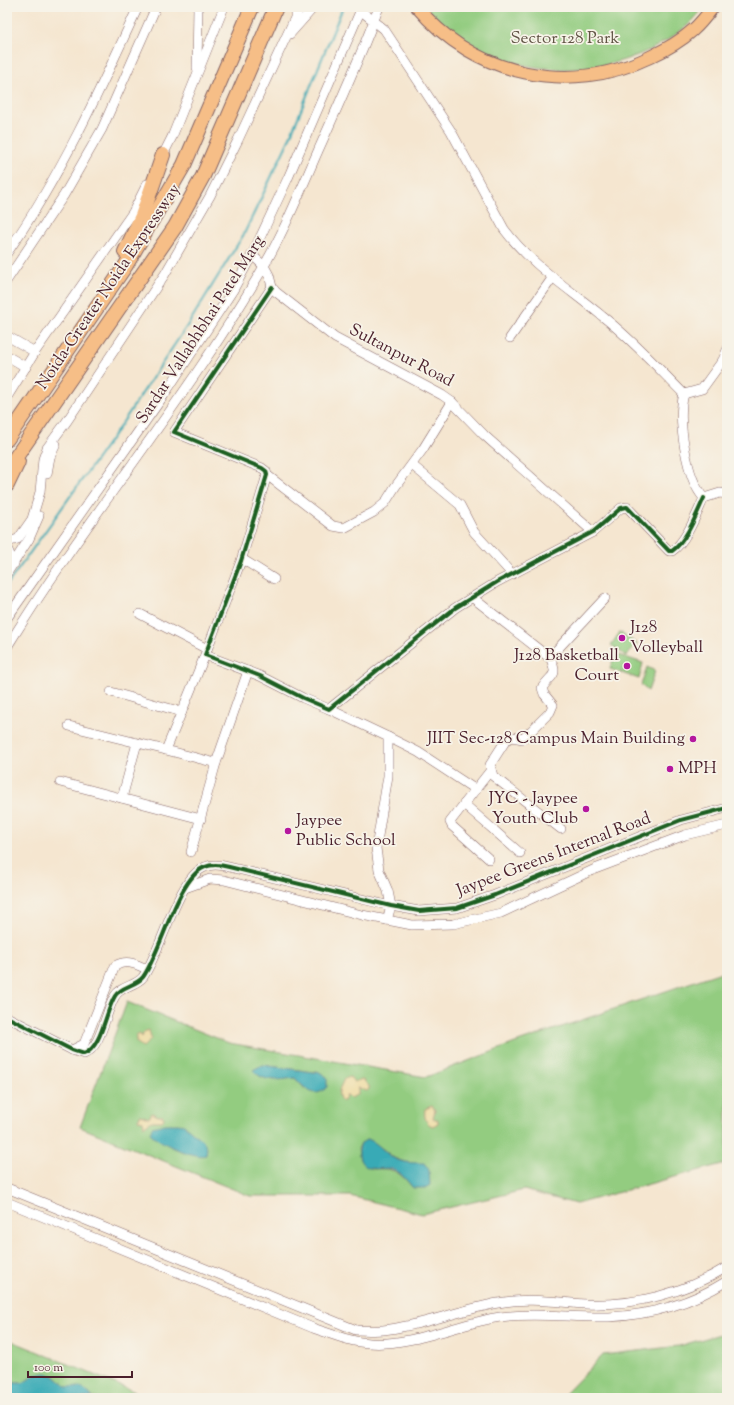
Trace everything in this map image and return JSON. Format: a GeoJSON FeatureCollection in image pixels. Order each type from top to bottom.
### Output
{"type":"FeatureCollection","features":[{"type":"Feature","properties":{"kind":"highway","name":"Noida-Greater Noida Expressway"},"geometry":{"type":"LineString","coordinates":[[7,438],[126,265],[184,165],[252,7]]}},
{"type":"Feature","properties":{"kind":"highway","name":"Noida-Greater Noida Expressway"},"geometry":{"type":"LineString","coordinates":[[7,470],[175,227],[203,176],[276,7]]}},
{"type":"Feature","properties":{"kind":"highway"},"geometry":{"type":"LineString","coordinates":[[99,304],[142,216],[163,155]]}},
{"type":"Feature","properties":{"kind":"highway"},"geometry":{"type":"LineString","coordinates":[[7,485],[29,438]]}},
{"type":"Feature","properties":{"kind":"main road"},"geometry":{"type":"LineString","coordinates":[[417,7],[431,23],[451,40],[480,56],[514,71],[543,76],[575,78],[632,66],[665,50],[693,30],[713,7]]}},
{"type":"Feature","properties":{"kind":"street"},"geometry":{"type":"LineString","coordinates":[[7,252],[42,200],[70,152],[138,7]]}},
{"type":"Feature","properties":{"kind":"street"},"geometry":{"type":"LineString","coordinates":[[7,280],[64,195],[102,129],[156,7]]}},
{"type":"Feature","properties":{"kind":"street"},"geometry":{"type":"LineString","coordinates":[[196,78],[198,7]]}},
{"type":"Feature","properties":{"kind":"street"},"geometry":{"type":"LineString","coordinates":[[7,397],[35,352],[133,212],[172,137],[224,7]]}},
{"type":"Feature","properties":{"kind":"street"},"geometry":{"type":"LineString","coordinates":[[7,542],[18,539],[32,519],[40,492],[44,453],[165,274],[210,196],[238,140],[300,7]]}},
{"type":"Feature","properties":{"kind":"street"},"geometry":{"type":"LineString","coordinates":[[285,39],[305,19],[314,7]]}},
{"type":"Feature","properties":{"kind":"street","name":"Sardar Vallabhbhai Patel Marg"},"geometry":{"type":"LineString","coordinates":[[7,647],[31,609],[177,401],[264,266],[284,227],[379,7]]}},
{"type":"Feature","properties":{"kind":"street"},"geometry":{"type":"LineString","coordinates":[[361,8],[390,38],[451,131],[504,229],[514,243],[553,277],[604,317],[684,394]]}},
{"type":"Feature","properties":{"kind":"street","name":"Sardar Vallabhbhai Patel Marg"},"geometry":{"type":"LineString","coordinates":[[7,618],[164,395],[233,290],[252,255],[288,178],[361,8]]}},
{"type":"Feature","properties":{"kind":"street","name":"Sultanpur Road"},"geometry":{"type":"LineString","coordinates":[[252,255],[264,266],[272,287],[301,313],[334,338],[430,387],[452,402],[484,435],[593,532]]}},
{"type":"Feature","properties":{"kind":"street"},"geometry":{"type":"LineString","coordinates":[[510,338],[553,277]]}},
{"type":"Feature","properties":{"kind":"street"},"geometry":{"type":"LineString","coordinates":[[272,287],[174,432],[262,468],[268,475],[333,526],[341,529],[380,508],[432,436],[452,402]]}},
{"type":"Feature","properties":{"kind":"street"},"geometry":{"type":"LineString","coordinates":[[7,336],[35,352]]}},
{"type":"Feature","properties":{"kind":"street"},"geometry":{"type":"LineString","coordinates":[[684,394],[702,389],[727,352]]}},
{"type":"Feature","properties":{"kind":"street"},"geometry":{"type":"LineString","coordinates":[[7,356],[26,366]]}},
{"type":"Feature","properties":{"kind":"street"},"geometry":{"type":"LineString","coordinates":[[684,394],[682,408],[683,434],[689,471],[694,483],[704,498]]}},
{"type":"Feature","properties":{"kind":"street"},"geometry":{"type":"LineString","coordinates":[[7,573],[29,539],[39,516],[50,457],[67,421]]}},
{"type":"Feature","properties":{"kind":"street"},"geometry":{"type":"LineString","coordinates":[[412,465],[460,505],[474,532],[512,574]]}},
{"type":"Feature","properties":{"kind":"street"},"geometry":{"type":"LineString","coordinates":[[166,750],[242,559],[268,475]]}},
{"type":"Feature","properties":{"kind":"street"},"geometry":{"type":"LineString","coordinates":[[329,709],[455,608],[512,574],[593,532],[621,508],[627,507],[669,551],[672,551],[678,546],[694,520],[704,498],[720,493],[727,494]]}},
{"type":"Feature","properties":{"kind":"street"},"geometry":{"type":"LineString","coordinates":[[7,548],[14,564]]}},
{"type":"Feature","properties":{"kind":"street"},"geometry":{"type":"LineString","coordinates":[[242,559],[274,579]]}},
{"type":"Feature","properties":{"kind":"street"},"geometry":{"type":"LineString","coordinates":[[473,598],[550,659],[555,668],[554,672],[542,688],[552,702],[553,708],[526,737],[520,740],[512,737],[506,740],[491,761],[490,771],[451,821],[450,824],[489,859]]}},
{"type":"Feature","properties":{"kind":"street"},"geometry":{"type":"LineString","coordinates":[[550,659],[554,652],[605,598]]}},
{"type":"Feature","properties":{"kind":"street"},"geometry":{"type":"LineString","coordinates":[[140,614],[206,652],[273,682],[303,698],[418,752],[476,790]]}},
{"type":"Feature","properties":{"kind":"street"},"geometry":{"type":"LineString","coordinates":[[191,852],[216,763],[248,671]]}},
{"type":"Feature","properties":{"kind":"street"},"geometry":{"type":"LineString","coordinates":[[111,692],[182,712]]}},
{"type":"Feature","properties":{"kind":"street"},"geometry":{"type":"LineString","coordinates":[[69,726],[216,763]]}},
{"type":"Feature","properties":{"kind":"street"},"geometry":{"type":"LineString","coordinates":[[387,920],[391,906],[388,891],[379,870],[376,848],[388,776],[388,737]]}},
{"type":"Feature","properties":{"kind":"street"},"geometry":{"type":"LineString","coordinates":[[122,798],[137,743]]}},
{"type":"Feature","properties":{"kind":"street"},"geometry":{"type":"LineString","coordinates":[[490,771],[497,780],[561,829]]}},
{"type":"Feature","properties":{"kind":"street"},"geometry":{"type":"LineString","coordinates":[[60,782],[201,819]]}},
{"type":"Feature","properties":{"kind":"street"},"geometry":{"type":"LineString","coordinates":[[464,804],[520,853]]}},
{"type":"Feature","properties":{"kind":"street","name":"Jaypee Greens Internal Road"},"geometry":{"type":"LineString","coordinates":[[7,1017],[72,1050],[84,1054],[90,1052],[100,1034],[115,996],[120,991],[142,979],[153,961],[185,888],[193,874],[205,867],[217,865],[391,906],[419,911],[457,908],[681,820],[727,808]]}},
{"type":"Feature","properties":{"kind":"street","name":"Jaypee Greens Internal Road"},"geometry":{"type":"LineString","coordinates":[[185,888],[210,879],[224,880],[412,925],[453,924],[500,912],[595,869],[686,836],[727,825]]}},
{"type":"Feature","properties":{"kind":"street","name":"Jaypee Greens Internal Road"},"geometry":{"type":"LineString","coordinates":[[523,883],[529,899]]}},
{"type":"Feature","properties":{"kind":"street"},"geometry":{"type":"LineString","coordinates":[[72,1050],[84,1044],[116,966],[124,961],[134,963],[147,969]]}},
{"type":"Feature","properties":{"kind":"street"},"geometry":{"type":"LineString","coordinates":[[7,1188],[286,1303],[356,1330],[383,1330],[436,1319],[498,1303],[529,1299],[586,1304],[619,1304],[664,1295],[706,1280],[727,1267]]}},
{"type":"Feature","properties":{"kind":"street"},"geometry":{"type":"LineString","coordinates":[[7,1202],[281,1314],[351,1340],[370,1344],[391,1342],[498,1317],[531,1314],[609,1317],[643,1313],[678,1304],[714,1289],[727,1281]]}},
{"type":"Feature","properties":{"kind":"street"},"geometry":{"type":"LineString","coordinates":[[281,1314],[286,1303]]}},
{"type":"Feature","properties":{"kind":"green space","name":"Sector 128 Park"},"geometry":{"type":"Polygon","coordinates":[[[426,7],[704,7],[688,25],[658,46],[624,60],[589,68],[553,69],[517,63],[484,51],[453,33],[426,7]]]}},
{"type":"Feature","properties":{"kind":"green space","name":"J128 Volleyball"},"geometry":{"type":"Polygon","coordinates":[[[620,632],[637,644],[626,656],[611,645],[620,632]]]}},
{"type":"Feature","properties":{"kind":"green space","name":"J128 Basketball Court"},"geometry":{"type":"Polygon","coordinates":[[[615,654],[643,663],[639,679],[610,669],[615,654]]]}},
{"type":"Feature","properties":{"kind":"green space"},"geometry":{"type":"Polygon","coordinates":[[[647,667],[655,671],[648,691],[641,685],[647,667]]]}},
{"type":"Feature","properties":{"kind":"green space"},"geometry":{"type":"Polygon","coordinates":[[[727,970],[727,1165],[722,1164],[576,1204],[524,1190],[422,1214],[350,1196],[250,1196],[80,1127],[127,1002],[229,1043],[426,1077],[515,1043],[727,970]],[[262,1065],[295,1078],[305,1089],[321,1073],[262,1065]],[[361,1143],[358,1149],[360,1160],[371,1169],[395,1171],[413,1188],[424,1164],[407,1163],[394,1158],[383,1149],[361,1143]]]}},
{"type":"Feature","properties":{"kind":"green space"},"geometry":{"type":"Polygon","coordinates":[[[727,1332],[727,1398],[561,1398],[603,1355],[679,1346],[727,1332]]]}},
{"type":"Feature","properties":{"kind":"green space"},"geometry":{"type":"Polygon","coordinates":[[[7,1339],[150,1398],[93,1398],[82,1388],[67,1387],[54,1376],[35,1375],[23,1383],[7,1383],[7,1339]]]}},
{"type":"Feature","properties":{"kind":"sand"},"geometry":{"type":"Polygon","coordinates":[[[149,1030],[151,1039],[143,1047],[136,1042],[136,1036],[140,1034],[142,1037],[144,1032],[149,1030]]]}},
{"type":"Feature","properties":{"kind":"sand"},"geometry":{"type":"Polygon","coordinates":[[[350,1077],[354,1082],[362,1079],[369,1086],[369,1089],[367,1091],[358,1088],[358,1094],[351,1098],[347,1095],[344,1101],[342,1101],[339,1096],[340,1087],[344,1079],[350,1077]]]}},
{"type":"Feature","properties":{"kind":"sand"},"geometry":{"type":"Polygon","coordinates":[[[432,1106],[435,1110],[433,1118],[438,1120],[438,1123],[433,1126],[427,1122],[425,1114],[425,1109],[432,1106]]]}},
{"type":"Feature","properties":{"kind":"sand"},"geometry":{"type":"Polygon","coordinates":[[[152,1113],[158,1116],[163,1116],[164,1119],[162,1121],[152,1121],[144,1126],[143,1121],[138,1120],[140,1115],[149,1118],[152,1113]]]}},
{"type":"Feature","properties":{"kind":"water"},"geometry":{"type":"Polygon","coordinates":[[[262,1065],[321,1073],[327,1077],[327,1087],[323,1091],[314,1093],[306,1089],[295,1078],[278,1080],[267,1079],[257,1074],[253,1070],[262,1065]]]}},
{"type":"Feature","properties":{"kind":"water"},"geometry":{"type":"Polygon","coordinates":[[[165,1124],[184,1125],[204,1142],[207,1147],[206,1155],[193,1155],[177,1149],[161,1141],[150,1133],[152,1127],[165,1124]]]}},
{"type":"Feature","properties":{"kind":"water"},"geometry":{"type":"Polygon","coordinates":[[[368,1139],[392,1157],[400,1161],[424,1163],[429,1170],[430,1185],[425,1188],[413,1188],[404,1177],[395,1170],[389,1168],[373,1169],[363,1164],[360,1158],[359,1150],[361,1143],[368,1139]]]}},
{"type":"Feature","properties":{"kind":"water"},"geometry":{"type":"Polygon","coordinates":[[[46,1373],[54,1376],[67,1387],[79,1387],[85,1390],[93,1398],[7,1398],[7,1383],[23,1383],[35,1375],[46,1373]]]}},
{"type":"Feature","properties":{"kind":"waterway"},"geometry":{"type":"LineString","coordinates":[[7,585],[121,425],[189,323],[244,234],[288,142],[343,7]]}},
{"type":"Feature","properties":{"kind":"cycle path"},"geometry":{"type":"LineString","coordinates":[[272,287],[174,432],[262,468],[266,471],[267,475],[241,561],[205,655],[260,676],[303,698],[329,709],[455,608],[497,582],[593,532],[621,508],[627,507],[669,551],[672,551],[682,541],[704,498]]}},
{"type":"Feature","properties":{"kind":"cycle path"},"geometry":{"type":"LineString","coordinates":[[7,1017],[72,1050],[84,1054],[90,1050],[99,1037],[115,996],[121,990],[140,980],[150,966],[178,900],[186,885],[195,874],[211,865],[226,866],[391,906],[419,911],[457,908],[495,895],[681,820],[727,808]]}},
{"type":"Feature","properties":{"kind":"place","name":"J128 Volleyball"},"geometry":{"type":"Point","coordinates":[622,638]}},
{"type":"Feature","properties":{"kind":"place","name":"J128 Basketball Court"},"geometry":{"type":"Point","coordinates":[627,666]}},
{"type":"Feature","properties":{"kind":"place","name":"JIIT Sec-128 Campus Main Building"},"geometry":{"type":"Point","coordinates":[693,739]}},
{"type":"Feature","properties":{"kind":"place","name":"MPH"},"geometry":{"type":"Point","coordinates":[670,769]}},
{"type":"Feature","properties":{"kind":"place","name":"JYC - Jaypee Youth Club"},"geometry":{"type":"Point","coordinates":[586,809]}},
{"type":"Feature","properties":{"kind":"place","name":"Jaypee Public School"},"geometry":{"type":"Point","coordinates":[288,831]}}]}
